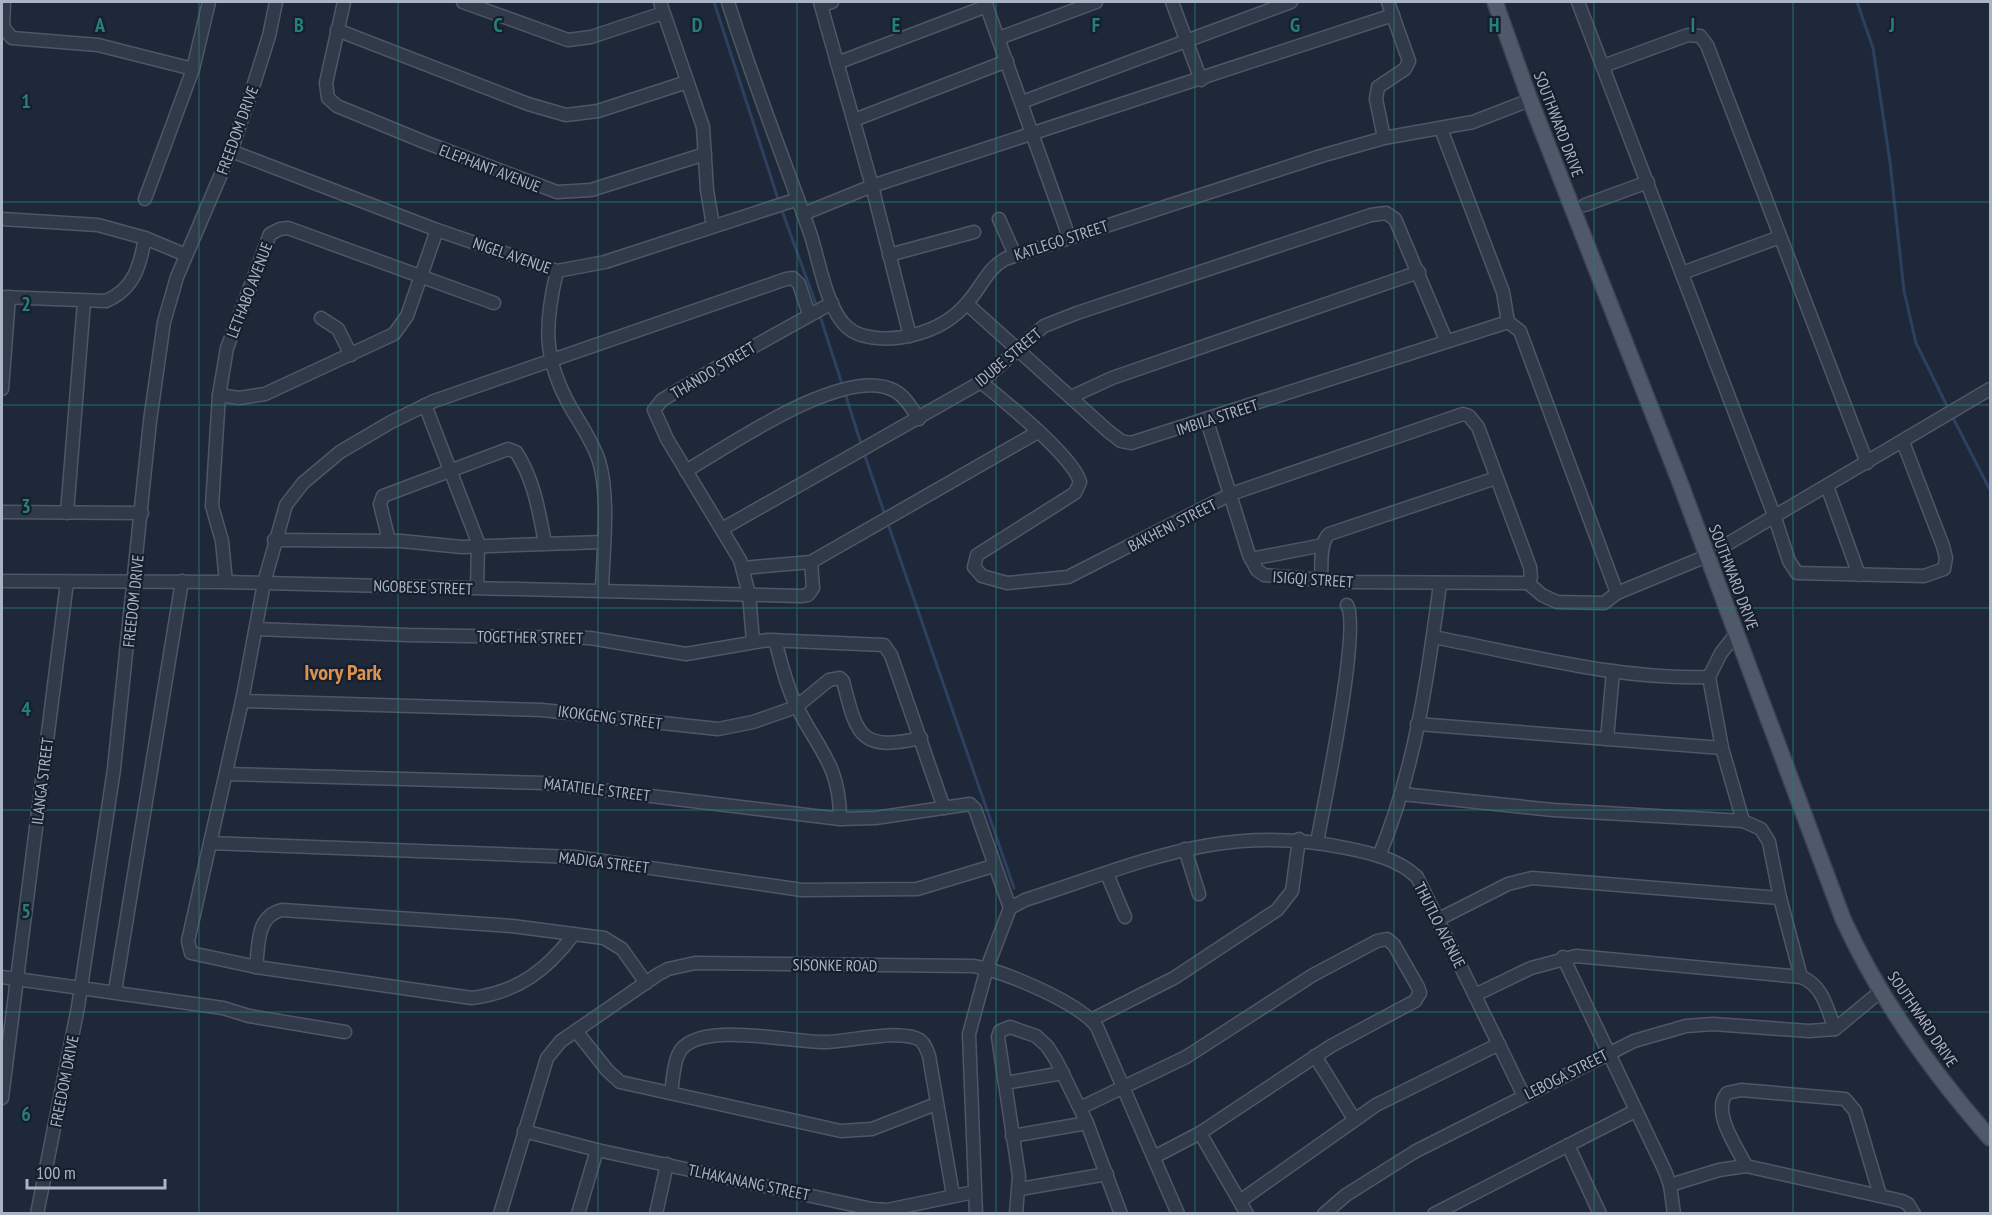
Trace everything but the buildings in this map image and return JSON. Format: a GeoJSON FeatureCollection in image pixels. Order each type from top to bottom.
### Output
{"type":"FeatureCollection","features":[{"type":"Feature","properties":{"kind":"main road","name":"SOUTHWARD DRIVE"},"geometry":{"type":"LineString","coordinates":[[1495,2],[1530,100],[1707,556],[1830,889],[1855,945],[1881,991],[1923,1054],[1990,1138]]}},
{"type":"Feature","properties":{"kind":"street"},"geometry":{"type":"LineString","coordinates":[[4,2],[3,27],[12,38],[98,45],[193,69]]}},
{"type":"Feature","properties":{"kind":"street"},"geometry":{"type":"LineString","coordinates":[[145,199],[193,69],[209,2]]}},
{"type":"Feature","properties":{"kind":"street","name":"FREEDOM DRIVE"},"geometry":{"type":"LineString","coordinates":[[37,1214],[82,988],[116,758],[159,349],[169,299],[231,151],[261,63],[276,2]]}},
{"type":"Feature","properties":{"kind":"street","name":"ELEPHANT AVENUE"},"geometry":{"type":"LineString","coordinates":[[344,2],[326,83],[331,102],[538,187],[557,192],[591,190],[705,154]]}},
{"type":"Feature","properties":{"kind":"street"},"geometry":{"type":"LineString","coordinates":[[463,2],[568,40],[591,37],[661,7],[703,127],[707,190],[713,226]]}},
{"type":"Feature","properties":{"kind":"street","name":"KATLEGO STREET"},"geometry":{"type":"LineString","coordinates":[[728,2],[768,120],[798,199],[832,303],[845,325],[853,332],[884,338],[910,336],[940,325],[967,304],[991,269],[1015,255],[1384,138],[1473,122],[1530,100]]}},
{"type":"Feature","properties":{"kind":"street"},"geometry":{"type":"LineString","coordinates":[[999,38],[1096,2]]}},
{"type":"Feature","properties":{"kind":"street"},"geometry":{"type":"LineString","coordinates":[[1172,2],[1201,80]]}},
{"type":"Feature","properties":{"kind":"street"},"geometry":{"type":"LineString","coordinates":[[1022,102],[1291,2]]}},
{"type":"Feature","properties":{"kind":"street"},"geometry":{"type":"LineString","coordinates":[[1384,138],[1376,99],[1377,87],[1405,69],[1409,61],[1388,2]]}},
{"type":"Feature","properties":{"kind":"street"},"geometry":{"type":"LineString","coordinates":[[1578,2],[1774,515],[1789,561],[1797,573],[1924,576],[1938,573],[1946,565],[1943,546],[1903,442]]}},
{"type":"Feature","properties":{"kind":"street"},"geometry":{"type":"LineString","coordinates":[[824,3],[837,63],[872,186],[910,336]]}},
{"type":"Feature","properties":{"kind":"street"},"geometry":{"type":"LineString","coordinates":[[837,63],[986,4],[1069,237]]}},
{"type":"Feature","properties":{"kind":"street"},"geometry":{"type":"LineString","coordinates":[[803,214],[872,186],[1201,80],[1393,15]]}},
{"type":"Feature","properties":{"kind":"street"},"geometry":{"type":"LineString","coordinates":[[337,30],[528,104],[566,115],[598,111],[687,82]]}},
{"type":"Feature","properties":{"kind":"street"},"geometry":{"type":"LineString","coordinates":[[1603,66],[1688,35],[1700,36],[1711,54],[1867,463]]}},
{"type":"Feature","properties":{"kind":"street"},"geometry":{"type":"LineString","coordinates":[[854,120],[1007,61]]}},
{"type":"Feature","properties":{"kind":"street"},"geometry":{"type":"LineString","coordinates":[[1442,129],[1503,292],[1508,322],[1520,330],[1617,593]]}},
{"type":"Feature","properties":{"kind":"street","name":"NIGEL AVENUE"},"geometry":{"type":"LineString","coordinates":[[231,151],[437,230],[557,271],[596,265],[798,199]]}},
{"type":"Feature","properties":{"kind":"street"},"geometry":{"type":"LineString","coordinates":[[1585,205],[1648,182]]}},
{"type":"Feature","properties":{"kind":"street","name":"IDUBE STREET"},"geometry":{"type":"LineString","coordinates":[[722,530],[981,382],[1032,335],[1059,319],[1371,215],[1386,213],[1395,219],[1419,272]]}},
{"type":"Feature","properties":{"kind":"street"},"geometry":{"type":"LineString","coordinates":[[2,219],[98,225],[145,238],[186,255]]}},
{"type":"Feature","properties":{"kind":"street"},"geometry":{"type":"LineString","coordinates":[[999,219],[1015,255]]}},
{"type":"Feature","properties":{"kind":"street","name":"LETHABO AVENUE"},"geometry":{"type":"LineString","coordinates":[[226,582],[222,541],[212,506],[219,395],[228,348],[267,240],[274,231],[288,228],[420,278],[494,303]]}},
{"type":"Feature","properties":{"kind":"street"},"geometry":{"type":"LineString","coordinates":[[219,395],[239,398],[265,394],[394,334],[406,316],[437,230]]}},
{"type":"Feature","properties":{"kind":"street"},"geometry":{"type":"LineString","coordinates":[[889,255],[974,232]]}},
{"type":"Feature","properties":{"kind":"street"},"geometry":{"type":"LineString","coordinates":[[1682,273],[1780,237]]}},
{"type":"Feature","properties":{"kind":"street"},"geometry":{"type":"LineString","coordinates":[[2,389],[5,297],[84,302],[106,301],[130,285],[141,263],[145,238]]}},
{"type":"Feature","properties":{"kind":"street"},"geometry":{"type":"LineString","coordinates":[[557,271],[547,316],[550,362],[558,386],[598,459],[603,491],[602,590]]}},
{"type":"Feature","properties":{"kind":"street"},"geometry":{"type":"LineString","coordinates":[[1071,398],[1112,378],[1419,272],[1446,340]]}},
{"type":"Feature","properties":{"kind":"street"},"geometry":{"type":"LineString","coordinates":[[574,934],[552,961],[528,980],[502,993],[472,998],[256,967],[195,956],[189,950],[188,942],[242,701],[264,583],[285,505],[303,483],[360,440],[425,405],[786,279],[793,278],[799,284],[809,314]]}},
{"type":"Feature","properties":{"kind":"street"},"geometry":{"type":"LineString","coordinates":[[67,513],[84,302]]}},
{"type":"Feature","properties":{"kind":"street","name":"THANDO STREET"},"geometry":{"type":"LineString","coordinates":[[749,594],[743,568],[655,414],[656,405],[809,314],[832,303]]}},
{"type":"Feature","properties":{"kind":"street","name":"IMBILA STREET"},"geometry":{"type":"LineString","coordinates":[[967,304],[1108,432],[1122,441],[1131,443],[1207,421],[1446,340],[1508,322]]}},
{"type":"Feature","properties":{"kind":"street"},"geometry":{"type":"LineString","coordinates":[[321,318],[338,329],[351,355]]}},
{"type":"Feature","properties":{"kind":"street","name":"BAKHENI STREET"},"geometry":{"type":"LineString","coordinates":[[981,382],[1038,432],[1075,470],[1080,482],[1076,493],[977,555],[974,567],[982,576],[1018,584],[1068,577],[1231,494],[1463,414],[1469,416],[1478,427],[1530,567],[1531,577],[1528,583]]}},
{"type":"Feature","properties":{"kind":"street"},"geometry":{"type":"LineString","coordinates":[[686,471],[796,406],[836,392],[863,387],[886,387],[901,395],[919,419]]}},
{"type":"Feature","properties":{"kind":"street"},"geometry":{"type":"LineString","coordinates":[[1528,583],[1550,599],[1565,603],[1604,603],[1617,593],[1707,556],[1990,389]]}},
{"type":"Feature","properties":{"kind":"street"},"geometry":{"type":"LineString","coordinates":[[425,405],[479,545],[477,588]]}},
{"type":"Feature","properties":{"kind":"street","name":"ISIGQI STREET"},"geometry":{"type":"LineString","coordinates":[[1207,421],[1251,559],[1257,570],[1272,578],[1440,584],[1528,583]]}},
{"type":"Feature","properties":{"kind":"street"},"geometry":{"type":"LineString","coordinates":[[743,568],[812,562],[1038,432]]}},
{"type":"Feature","properties":{"kind":"street"},"geometry":{"type":"LineString","coordinates":[[389,541],[381,498],[451,469],[508,449],[516,452],[534,492],[545,543]]}},
{"type":"Feature","properties":{"kind":"street"},"geometry":{"type":"LineString","coordinates":[[1322,580],[1324,538],[1335,531],[1496,478]]}},
{"type":"Feature","properties":{"kind":"street"},"geometry":{"type":"LineString","coordinates":[[1827,486],[1859,575]]}},
{"type":"Feature","properties":{"kind":"street"},"geometry":{"type":"LineString","coordinates":[[2,512],[142,513]]}},
{"type":"Feature","properties":{"kind":"street"},"geometry":{"type":"LineString","coordinates":[[274,540],[389,541],[448,546],[603,542]]}},
{"type":"Feature","properties":{"kind":"street"},"geometry":{"type":"LineString","coordinates":[[1251,559],[1323,545]]}},
{"type":"Feature","properties":{"kind":"street","name":"NGOBESE STREET"},"geometry":{"type":"LineString","coordinates":[[2,581],[226,582],[808,596],[813,588],[812,562]]}},
{"type":"Feature","properties":{"kind":"street","name":"ILANGA STREET"},"geometry":{"type":"LineString","coordinates":[[2,1098],[67,582]]}},
{"type":"Feature","properties":{"kind":"street"},"geometry":{"type":"LineString","coordinates":[[115,991],[182,582]]}},
{"type":"Feature","properties":{"kind":"street"},"geometry":{"type":"LineString","coordinates":[[1379,856],[1402,794],[1433,638],[1440,584]]}},
{"type":"Feature","properties":{"kind":"street"},"geometry":{"type":"LineString","coordinates":[[749,594],[753,641]]}},
{"type":"Feature","properties":{"kind":"street"},"geometry":{"type":"LineString","coordinates":[[1317,842],[1349,648],[1352,613],[1347,605]]}},
{"type":"Feature","properties":{"kind":"street","name":"TOGETHER STREET"},"geometry":{"type":"LineString","coordinates":[[257,629],[408,635],[572,637],[686,654],[711,651],[753,641],[775,640],[885,645],[891,655],[921,738]]}},
{"type":"Feature","properties":{"kind":"street"},"geometry":{"type":"LineString","coordinates":[[1736,634],[1721,653],[1708,676],[1722,748],[1743,821]]}},
{"type":"Feature","properties":{"kind":"street"},"geometry":{"type":"LineString","coordinates":[[1433,638],[1612,671],[1671,678],[1708,676]]}},
{"type":"Feature","properties":{"kind":"street"},"geometry":{"type":"LineString","coordinates":[[775,640],[796,707],[834,772],[840,797],[840,819]]}},
{"type":"Feature","properties":{"kind":"street"},"geometry":{"type":"LineString","coordinates":[[1607,739],[1612,671]]}},
{"type":"Feature","properties":{"kind":"street","name":"IKOKGENG STREET"},"geometry":{"type":"LineString","coordinates":[[242,701],[542,710],[718,729],[735,728],[796,707],[829,680],[840,678],[844,685],[851,717],[866,737],[875,742],[890,744],[921,738]]}},
{"type":"Feature","properties":{"kind":"street"},"geometry":{"type":"LineString","coordinates":[[1417,724],[1722,748]]}},
{"type":"Feature","properties":{"kind":"street"},"geometry":{"type":"LineString","coordinates":[[921,738],[944,808]]}},
{"type":"Feature","properties":{"kind":"street","name":"MATATIELE STREET"},"geometry":{"type":"LineString","coordinates":[[226,774],[544,783],[840,819],[875,819],[965,803],[975,810],[993,866]]}},
{"type":"Feature","properties":{"kind":"street"},"geometry":{"type":"LineString","coordinates":[[1402,794],[1553,810],[1743,821],[1755,825],[1766,835],[1801,977]]}},
{"type":"Feature","properties":{"kind":"street"},"geometry":{"type":"LineString","coordinates":[[1178,1214],[1124,1086],[1091,1020],[1174,978],[1276,910],[1292,891],[1299,839]]}},
{"type":"Feature","properties":{"kind":"street","name":"THUTLO AVENUE"},"geometry":{"type":"LineString","coordinates":[[1010,908],[1025,900],[1185,849],[1229,840],[1299,839],[1379,856],[1397,863],[1417,877],[1524,1096]]}},
{"type":"Feature","properties":{"kind":"street","name":"MADIGA STREET"},"geometry":{"type":"LineString","coordinates":[[210,843],[575,857],[802,890],[917,889],[993,866]]}},
{"type":"Feature","properties":{"kind":"street"},"geometry":{"type":"LineString","coordinates":[[1185,849],[1199,894]]}},
{"type":"Feature","properties":{"kind":"street"},"geometry":{"type":"LineString","coordinates":[[976,1214],[969,1034],[987,968],[1010,908],[993,866]]}},
{"type":"Feature","properties":{"kind":"street"},"geometry":{"type":"LineString","coordinates":[[1107,874],[1125,917]]}},
{"type":"Feature","properties":{"kind":"street"},"geometry":{"type":"LineString","coordinates":[[1439,919],[1508,884],[1532,878],[1780,898]]}},
{"type":"Feature","properties":{"kind":"street"},"geometry":{"type":"LineString","coordinates":[[256,967],[264,920],[271,912],[282,910],[512,926],[604,938],[615,944],[630,958],[646,983]]}},
{"type":"Feature","properties":{"kind":"street"},"geometry":{"type":"LineString","coordinates":[[1080,1108],[1186,1057],[1313,975],[1377,941],[1392,942],[1416,982],[1418,998],[1410,1005],[1315,1056],[1200,1133],[1154,1157]]}},
{"type":"Feature","properties":{"kind":"street"},"geometry":{"type":"LineString","coordinates":[[1475,995],[1530,968],[1563,957],[1602,956],[1801,977],[1816,985],[1835,1029],[1881,991]]}},
{"type":"Feature","properties":{"kind":"street"},"geometry":{"type":"LineString","coordinates":[[1563,957],[1670,1185],[1674,1214]]}},
{"type":"Feature","properties":{"kind":"street","name":"SISONKE ROAD"},"geometry":{"type":"LineString","coordinates":[[500,1214],[547,1058],[561,1041],[668,969],[695,963],[987,968],[1067,1004],[1091,1020]]}},
{"type":"Feature","properties":{"kind":"street"},"geometry":{"type":"LineString","coordinates":[[2,977],[115,991],[223,1008],[249,1016],[345,1032]]}},
{"type":"Feature","properties":{"kind":"street","name":"LEBOGA STREET"},"geometry":{"type":"LineString","coordinates":[[1324,1214],[1346,1195],[1383,1170],[1607,1053],[1659,1032],[1686,1026],[1713,1024],[1809,1031],[1835,1029]]}},
{"type":"Feature","properties":{"kind":"street"},"geometry":{"type":"LineString","coordinates":[[1016,1214],[1020,1189],[998,1037],[1000,1031],[1006,1027],[1024,1030],[1042,1041],[1051,1051],[1087,1123],[1121,1214]]}},
{"type":"Feature","properties":{"kind":"street"},"geometry":{"type":"LineString","coordinates":[[576,1031],[607,1070],[620,1082],[841,1131],[872,1129],[936,1104]]}},
{"type":"Feature","properties":{"kind":"street"},"geometry":{"type":"LineString","coordinates":[[671,1093],[679,1053],[689,1043],[706,1036],[745,1035],[824,1042],[903,1035],[919,1039],[926,1048],[953,1196]]}},
{"type":"Feature","properties":{"kind":"street"},"geometry":{"type":"LineString","coordinates":[[1240,1201],[1354,1119],[1405,1089],[1499,1044]]}},
{"type":"Feature","properties":{"kind":"street"},"geometry":{"type":"LineString","coordinates":[[1315,1056],[1354,1119]]}},
{"type":"Feature","properties":{"kind":"street"},"geometry":{"type":"LineString","coordinates":[[1005,1083],[1063,1073]]}},
{"type":"Feature","properties":{"kind":"street"},"geometry":{"type":"LineString","coordinates":[[1746,1166],[1722,1113],[1721,1102],[1727,1093],[1741,1090],[1845,1099],[1855,1111],[1880,1195]]}},
{"type":"Feature","properties":{"kind":"street"},"geometry":{"type":"LineString","coordinates":[[1434,1214],[1479,1188],[1635,1111]]}},
{"type":"Feature","properties":{"kind":"street"},"geometry":{"type":"LineString","coordinates":[[1012,1136],[1087,1123]]}},
{"type":"Feature","properties":{"kind":"street","name":"TLHAKANANG STREET"},"geometry":{"type":"LineString","coordinates":[[524,1131],[597,1150],[872,1209],[887,1210],[974,1192]]}},
{"type":"Feature","properties":{"kind":"street"},"geometry":{"type":"LineString","coordinates":[[1200,1133],[1247,1214]]}},
{"type":"Feature","properties":{"kind":"street"},"geometry":{"type":"LineString","coordinates":[[1568,1145],[1600,1214]]}},
{"type":"Feature","properties":{"kind":"street"},"geometry":{"type":"LineString","coordinates":[[578,1214],[597,1150]]}},
{"type":"Feature","properties":{"kind":"street"},"geometry":{"type":"LineString","coordinates":[[657,1214],[667,1164]]}},
{"type":"Feature","properties":{"kind":"street"},"geometry":{"type":"LineString","coordinates":[[1670,1185],[1711,1172],[1746,1166],[1880,1195],[1908,1204],[1914,1214]]}},
{"type":"Feature","properties":{"kind":"street"},"geometry":{"type":"LineString","coordinates":[[1020,1189],[1107,1174]]}},
{"type":"Feature","properties":{"kind":"waterway"},"geometry":{"type":"LineString","coordinates":[[714,2],[779,202]]}},
{"type":"Feature","properties":{"kind":"waterway"},"geometry":{"type":"LineString","coordinates":[[1857,2],[1873,48],[1890,162],[1904,291],[1916,343],[1948,408]]}},
{"type":"Feature","properties":{"kind":"waterway"},"geometry":{"type":"LineString","coordinates":[[781,208],[817,307]]}},
{"type":"Feature","properties":{"kind":"waterway"},"geometry":{"type":"LineString","coordinates":[[819,313],[843,387]]}},
{"type":"Feature","properties":{"kind":"waterway"},"geometry":{"type":"LineString","coordinates":[[845,393],[862,447]]}},
{"type":"Feature","properties":{"kind":"waterway"},"geometry":{"type":"LineString","coordinates":[[1951,414],[1990,490]]}},
{"type":"Feature","properties":{"kind":"waterway"},"geometry":{"type":"LineString","coordinates":[[864,453],[885,515]]}},
{"type":"Feature","properties":{"kind":"waterway"},"geometry":{"type":"LineString","coordinates":[[887,521],[1014,888]]}},
{"type":"Feature","properties":{"kind":"district","name":"Ivory Park"},"geometry":{"type":"Point","coordinates":[343,672]}}]}
